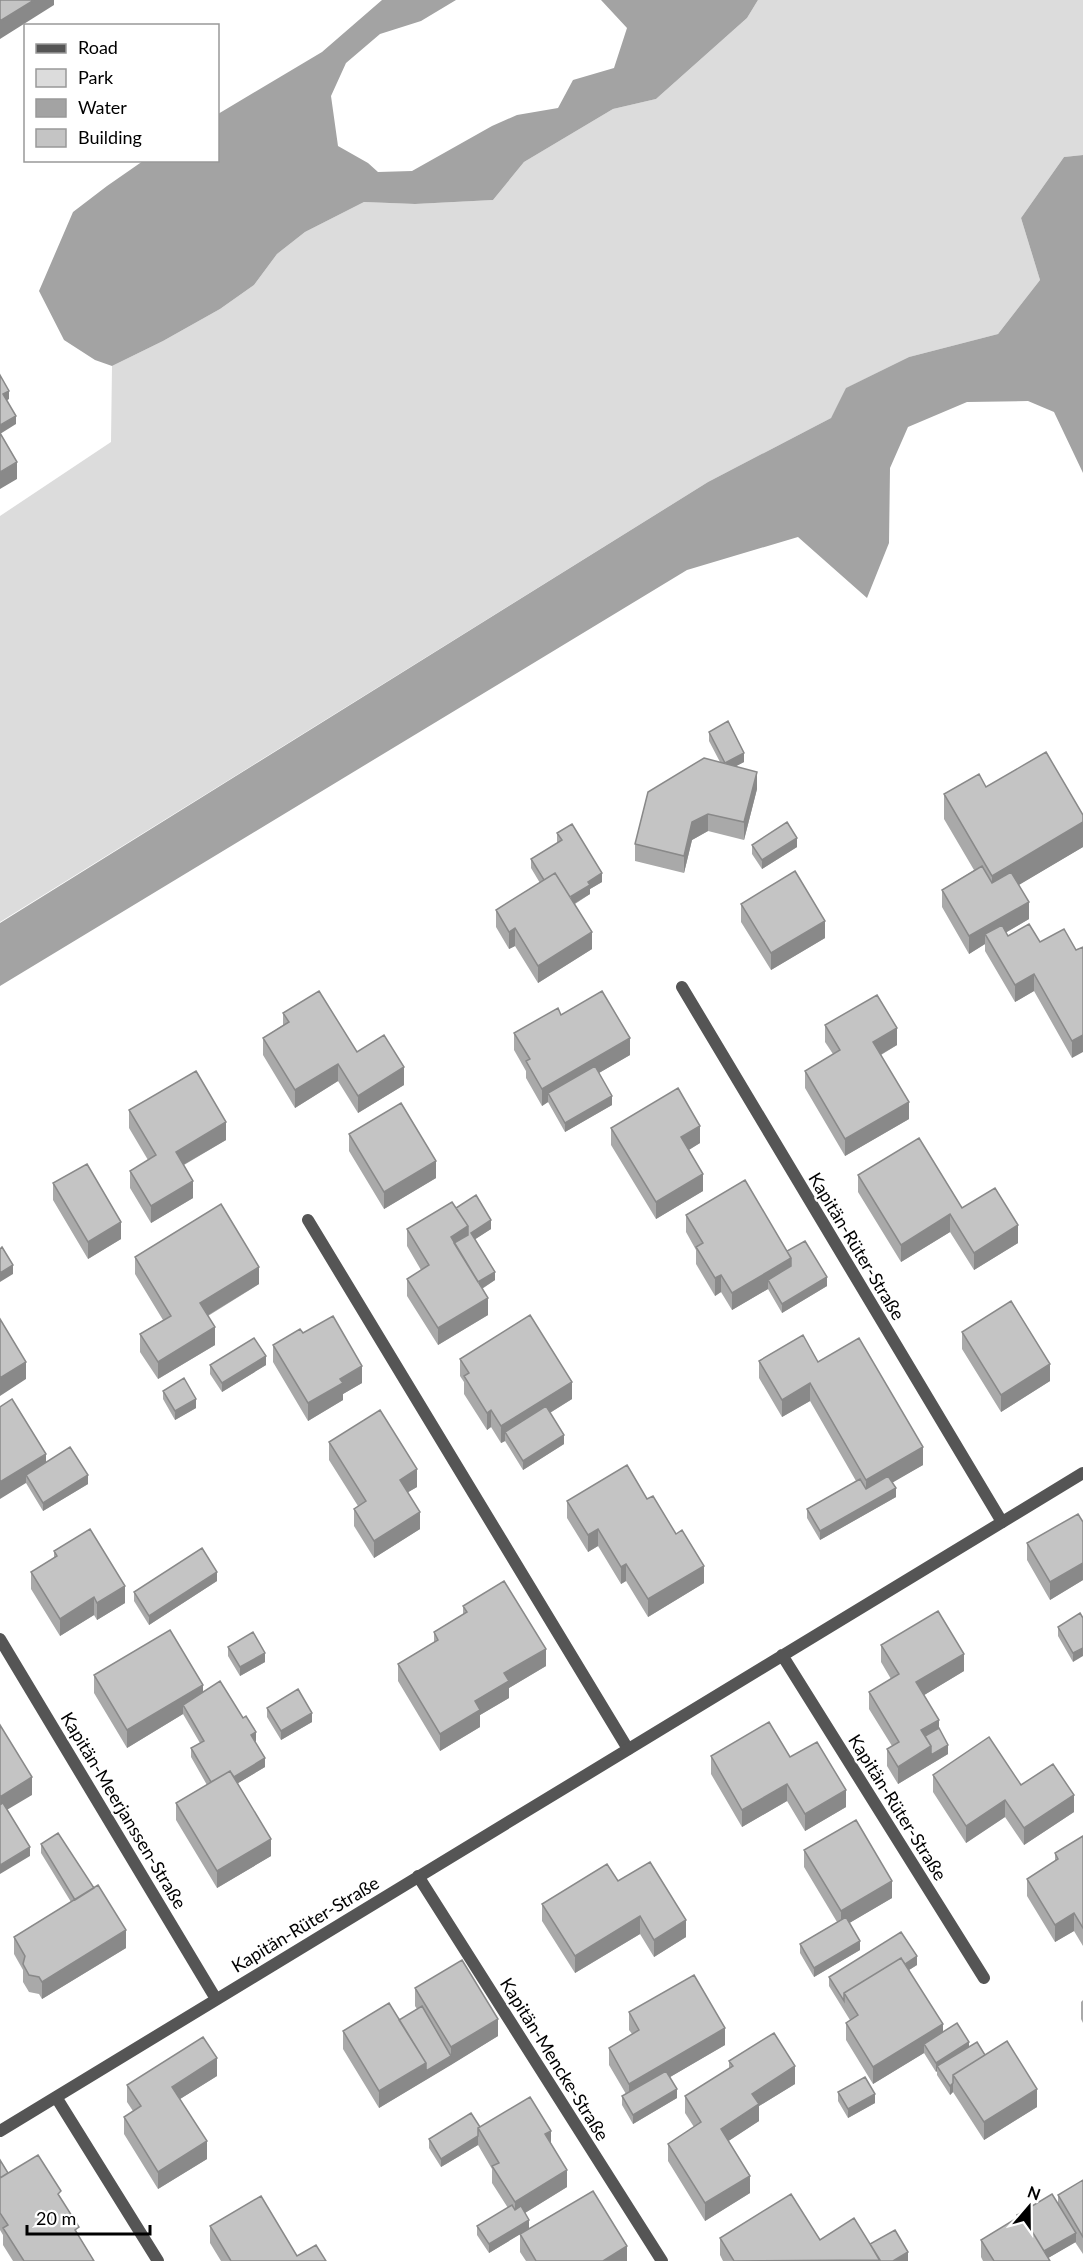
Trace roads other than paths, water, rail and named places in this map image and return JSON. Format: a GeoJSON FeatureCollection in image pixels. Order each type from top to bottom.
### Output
{"type":"FeatureCollection","features":[{"type":"Feature","properties":{"kind":"street","name":"Kapitän-Rüter-Straße"},"geometry":{"type":"LineString","coordinates":[[681,987],[1002,1522]]}},
{"type":"Feature","properties":{"kind":"street"},"geometry":{"type":"LineString","coordinates":[[308,1220],[628,1749]]}},
{"type":"Feature","properties":{"kind":"street","name":"Kapitän-Rüter-Straße"},"geometry":{"type":"LineString","coordinates":[[0,2131],[1083,1473]]}},
{"type":"Feature","properties":{"kind":"street","name":"Kapitän-Meerjanssen-Straße"},"geometry":{"type":"LineString","coordinates":[[0,1639],[216,1999]]}},
{"type":"Feature","properties":{"kind":"street","name":"Kapitän-Rüter-Straße"},"geometry":{"type":"LineString","coordinates":[[782,1655],[984,1978]]}},
{"type":"Feature","properties":{"kind":"street","name":"Kapitän-Mencke-Straße"},"geometry":{"type":"LineString","coordinates":[[418,1876],[662,2261]]}},
{"type":"Feature","properties":{"kind":"street"},"geometry":{"type":"LineString","coordinates":[[56,2097],[158,2261]]}},
{"type":"Feature","properties":{"kind":"water"},"geometry":{"type":"Polygon","coordinates":[[[382,0],[456,0],[421,21],[380,34],[346,63],[331,96],[338,146],[368,163],[378,172],[412,171],[492,126],[517,115],[558,108],[573,80],[614,68],[627,28],[601,0],[758,0],[747,18],[656,99],[613,109],[524,162],[493,200],[415,204],[364,202],[305,232],[277,254],[254,285],[220,309],[112,366],[95,360],[64,340],[39,291],[73,212],[142,162],[219,162],[219,113],[322,52],[382,0]]]}},
{"type":"Feature","properties":{"kind":"water"},"geometry":{"type":"Polygon","coordinates":[[[1083,155],[1083,473],[1054,412],[1028,401],[967,402],[908,427],[890,468],[889,543],[867,598],[798,537],[687,570],[0,986],[0,923],[708,482],[831,418],[846,388],[909,357],[998,334],[1040,280],[1021,218],[1064,157],[1083,155]]]}}]}
